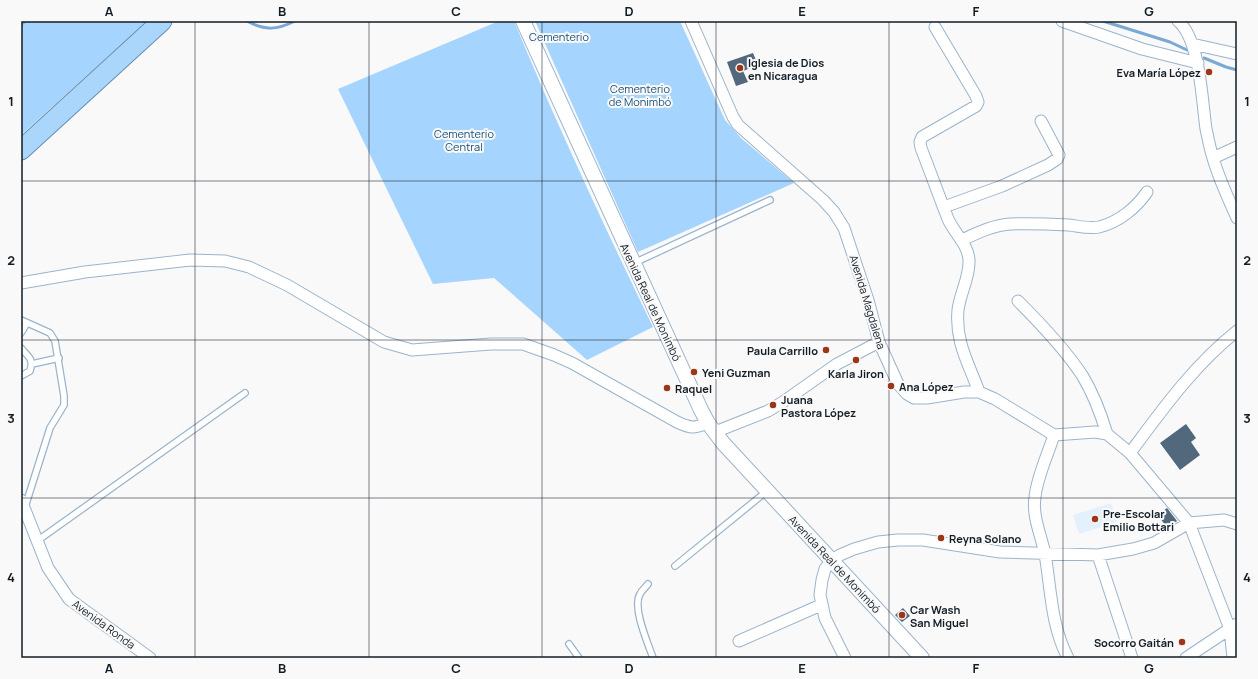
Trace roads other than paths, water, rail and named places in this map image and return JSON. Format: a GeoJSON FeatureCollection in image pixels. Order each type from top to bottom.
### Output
{"type":"FeatureCollection","features":[{"type":"Feature","properties":{"kind":"highway"},"geometry":{"type":"LineString","coordinates":[[21,135],[147,21]]}},
{"type":"Feature","properties":{"kind":"highway"},"geometry":{"type":"LineString","coordinates":[[21,150],[162,21]]}},
{"type":"Feature","properties":{"kind":"street","name":"Avenida Real de Monimbó"},"geometry":{"type":"LineString","coordinates":[[523,21],[701,410],[712,428],[922,658]]}},
{"type":"Feature","properties":{"kind":"street","name":"Avenida Magdalena"},"geometry":{"type":"LineString","coordinates":[[691,21],[738,125],[831,208],[844,228],[868,300],[878,342],[898,384],[907,394],[914,398],[926,398],[964,392],[979,392],[996,399],[1054,435]]}},
{"type":"Feature","properties":{"kind":"street"},"geometry":{"type":"LineString","coordinates":[[1062,21],[1142,49],[1198,63]]}},
{"type":"Feature","properties":{"kind":"street"},"geometry":{"type":"LineString","coordinates":[[1178,21],[1182,24],[1192,44],[1198,63],[1206,130],[1213,158],[1219,177],[1237,218]]}},
{"type":"Feature","properties":{"kind":"street"},"geometry":{"type":"LineString","coordinates":[[935,27],[976,96],[978,102],[976,106],[922,137],[920,142],[921,148],[954,231],[962,240],[967,250],[969,260],[966,282],[960,301],[957,324],[963,355],[979,392]]}},
{"type":"Feature","properties":{"kind":"street"},"geometry":{"type":"LineString","coordinates":[[1192,44],[1237,54]]}},
{"type":"Feature","properties":{"kind":"street"},"geometry":{"type":"LineString","coordinates":[[944,206],[1002,186],[1048,165],[1057,159],[1059,155],[1041,121]]}},
{"type":"Feature","properties":{"kind":"street"},"geometry":{"type":"LineString","coordinates":[[1213,158],[1237,147]]}},
{"type":"Feature","properties":{"kind":"street"},"geometry":{"type":"LineString","coordinates":[[962,240],[994,227],[1010,224],[1054,224],[1091,228],[1099,227],[1115,221],[1138,204],[1147,192]]}},
{"type":"Feature","properties":{"kind":"street"},"geometry":{"type":"LineString","coordinates":[[21,283],[85,272],[183,261],[225,261],[249,267],[287,285],[351,324],[396,347],[412,350],[491,344],[523,344],[554,354],[624,393],[687,426],[695,428],[712,428],[773,408],[837,364],[878,342]]}},
{"type":"Feature","properties":{"kind":"street"},"geometry":{"type":"LineString","coordinates":[[1018,300],[1048,331],[1082,376],[1096,404],[1107,434]]}},
{"type":"Feature","properties":{"kind":"street"},"geometry":{"type":"LineString","coordinates":[[1130,453],[1179,388],[1224,342],[1237,331]]}},
{"type":"Feature","properties":{"kind":"street"},"geometry":{"type":"LineString","coordinates":[[1068,658],[1061,645],[1054,618],[1045,553],[1035,515],[1034,497],[1054,435],[1095,432],[1107,434],[1130,453],[1188,523],[1233,626],[1233,658]]}},
{"type":"Feature","properties":{"kind":"street","name":"Avenida Ronda"},"geometry":{"type":"LineString","coordinates":[[23,505],[48,568],[69,599],[150,658]]}},
{"type":"Feature","properties":{"kind":"street"},"geometry":{"type":"LineString","coordinates":[[845,658],[825,618],[821,605],[820,595],[822,580],[825,569],[832,560],[840,555],[866,546],[878,542],[923,540],[1000,552],[1098,555],[1133,549],[1154,543],[1188,523],[1224,520],[1237,524]]}},
{"type":"Feature","properties":{"kind":"street"},"geometry":{"type":"LineString","coordinates":[[1098,555],[1132,658]]}},
{"type":"Feature","properties":{"kind":"street"},"geometry":{"type":"LineString","coordinates":[[739,641],[821,605]]}},
{"type":"Feature","properties":{"kind":"street"},"geometry":{"type":"LineString","coordinates":[[1186,658],[1233,626]]}},
{"type":"Feature","properties":{"kind":"lane"},"geometry":{"type":"LineString","coordinates":[[633,263],[770,200]]}},
{"type":"Feature","properties":{"kind":"lane"},"geometry":{"type":"LineString","coordinates":[[21,320],[50,333],[55,341],[59,358],[64,396],[64,405],[50,428],[23,505]]}},
{"type":"Feature","properties":{"kind":"lane"},"geometry":{"type":"LineString","coordinates":[[21,333],[27,322]]}},
{"type":"Feature","properties":{"kind":"lane"},"geometry":{"type":"LineString","coordinates":[[21,348],[29,355],[32,364],[30,371],[21,376]]}},
{"type":"Feature","properties":{"kind":"lane"},"geometry":{"type":"LineString","coordinates":[[32,364],[59,358]]}},
{"type":"Feature","properties":{"kind":"lane"},"geometry":{"type":"LineString","coordinates":[[37,541],[245,393]]}},
{"type":"Feature","properties":{"kind":"lane"},"geometry":{"type":"LineString","coordinates":[[675,566],[768,490]]}},
{"type":"Feature","properties":{"kind":"lane"},"geometry":{"type":"LineString","coordinates":[[648,584],[640,594],[638,600],[638,613],[653,658]]}},
{"type":"Feature","properties":{"kind":"lane"},"geometry":{"type":"LineString","coordinates":[[569,644],[579,658]]}},
{"type":"Feature","properties":{"kind":"waterway"},"geometry":{"type":"LineString","coordinates":[[21,24],[26,21]]}},
{"type":"Feature","properties":{"kind":"waterway"},"geometry":{"type":"LineString","coordinates":[[247,21],[265,28],[277,28],[295,21]]}},
{"type":"Feature","properties":{"kind":"waterway"},"geometry":{"type":"LineString","coordinates":[[1103,21],[1170,42],[1187,50]]}},
{"type":"Feature","properties":{"kind":"waterway"},"geometry":{"type":"LineString","coordinates":[[1204,58],[1237,70]]}},
{"type":"Feature","properties":{"kind":"place","name":"Iglesia de Dios en Nicaragua"},"geometry":{"type":"Point","coordinates":[740,68]}},
{"type":"Feature","properties":{"kind":"place","name":"Eva María López"},"geometry":{"type":"Point","coordinates":[1209,72]}},
{"type":"Feature","properties":{"kind":"place","name":"Paula Carrillo"},"geometry":{"type":"Point","coordinates":[826,350]}},
{"type":"Feature","properties":{"kind":"place","name":"Karla Jiron"},"geometry":{"type":"Point","coordinates":[856,360]}},
{"type":"Feature","properties":{"kind":"place","name":"Yeni Guzman"},"geometry":{"type":"Point","coordinates":[694,372]}},
{"type":"Feature","properties":{"kind":"place","name":"Ana López"},"geometry":{"type":"Point","coordinates":[891,386]}},
{"type":"Feature","properties":{"kind":"place","name":"Raquel"},"geometry":{"type":"Point","coordinates":[667,388]}},
{"type":"Feature","properties":{"kind":"place","name":"Juana Pastora López"},"geometry":{"type":"Point","coordinates":[773,405]}},
{"type":"Feature","properties":{"kind":"place","name":"Pre-Escolar Emilio Bottari"},"geometry":{"type":"Point","coordinates":[1095,519]}},
{"type":"Feature","properties":{"kind":"place","name":"Reyna Solano"},"geometry":{"type":"Point","coordinates":[941,538]}},
{"type":"Feature","properties":{"kind":"place","name":"Car Wash San Miguel"},"geometry":{"type":"Point","coordinates":[902,615]}},
{"type":"Feature","properties":{"kind":"place","name":"Socorro Gaitán"},"geometry":{"type":"Point","coordinates":[1182,642]}},
{"type":"Feature","properties":{"kind":"park label","name":"Cementerio"},"geometry":{"type":"Point","coordinates":[559,36]}},
{"type":"Feature","properties":{"kind":"park label","name":"Cementerio de Monimbó"},"geometry":{"type":"Point","coordinates":[640,94]}},
{"type":"Feature","properties":{"kind":"park label","name":"Cementerio Central"},"geometry":{"type":"Point","coordinates":[464,139]}}]}
